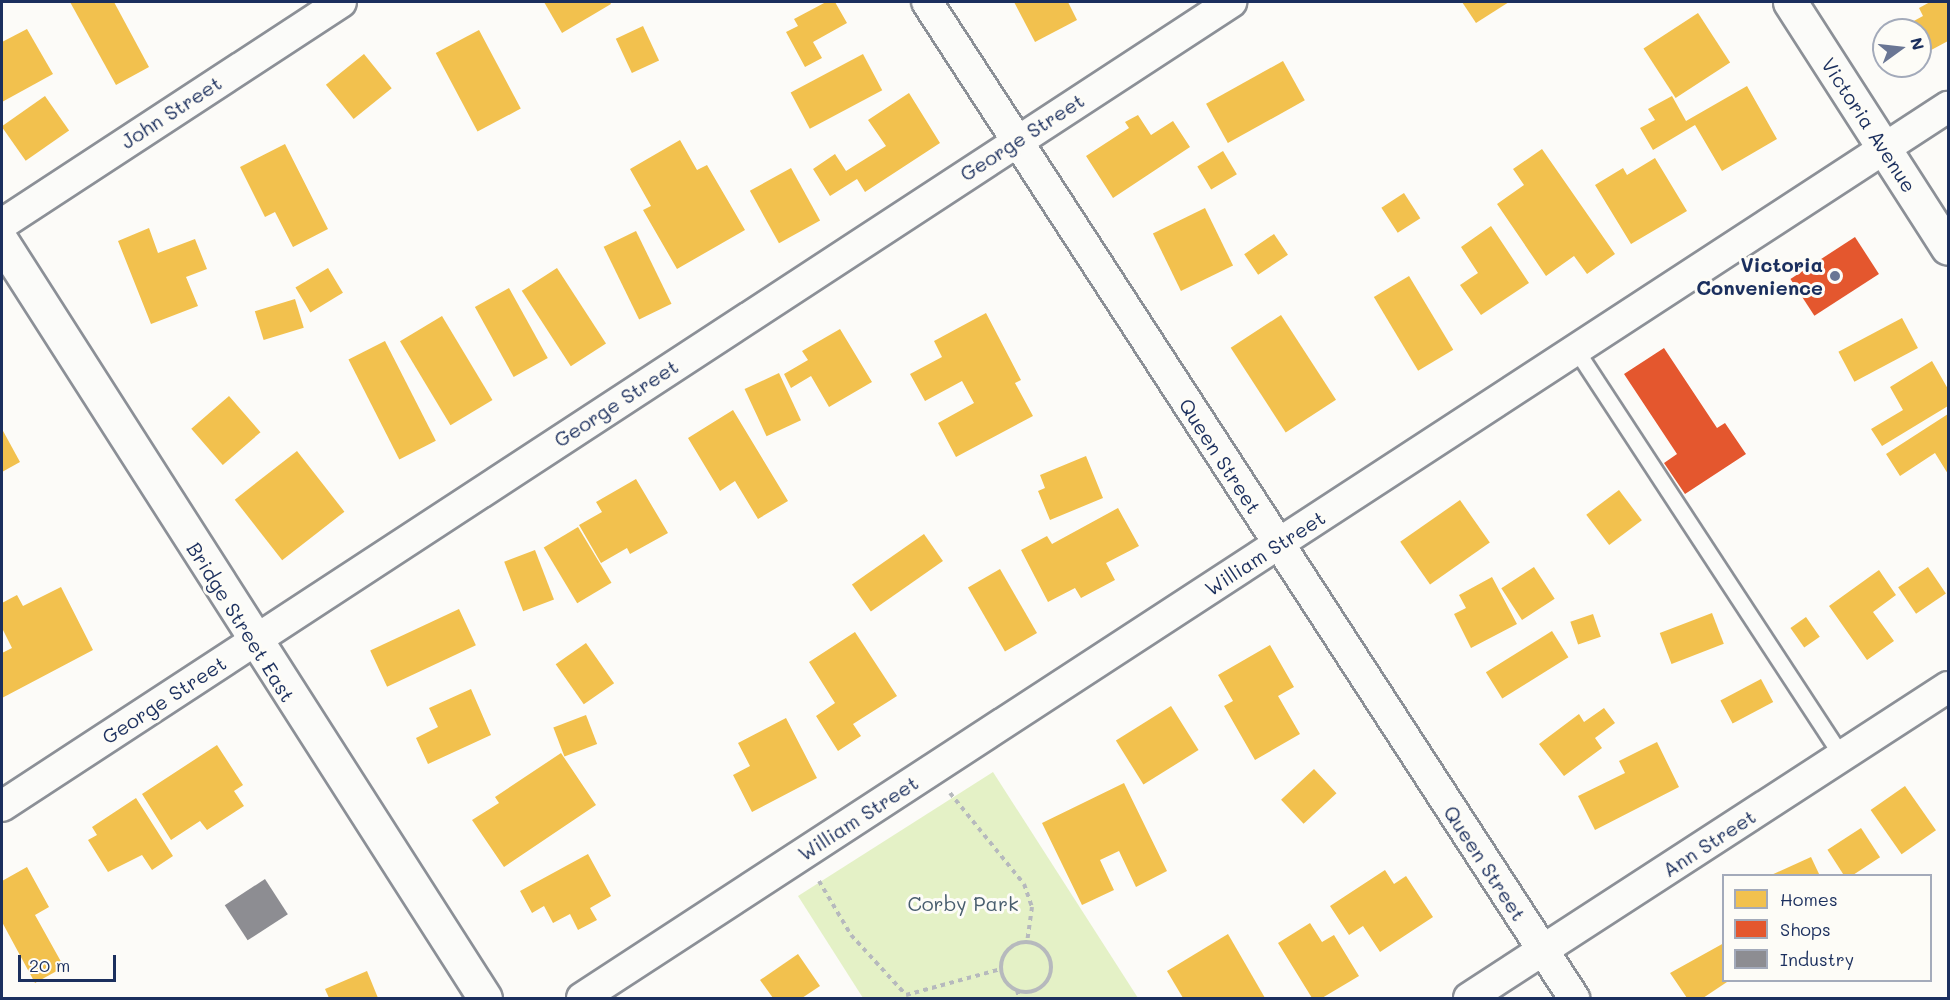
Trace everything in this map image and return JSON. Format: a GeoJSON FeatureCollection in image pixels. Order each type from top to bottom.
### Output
{"type":"FeatureCollection","features":[{"type":"Feature","properties":{"kind":"street","name":"John Street"},"geometry":{"type":"LineString","coordinates":[[2,224],[341,2]]}},
{"type":"Feature","properties":{"kind":"street","name":"Queen Street"},"geometry":{"type":"LineString","coordinates":[[927,2],[1277,545],[1574,999]]}},
{"type":"Feature","properties":{"kind":"street","name":"George Street"},"geometry":{"type":"LineString","coordinates":[[2,806],[1231,2]]}},
{"type":"Feature","properties":{"kind":"street","name":"Victoria Avenue"},"geometry":{"type":"LineString","coordinates":[[1790,2],[1948,248]]}},
{"type":"Feature","properties":{"kind":"street","name":"William Street"},"geometry":{"type":"LineString","coordinates":[[582,999],[1948,107]]}},
{"type":"Feature","properties":{"kind":"street","name":"Bridge Street East"},"geometry":{"type":"LineString","coordinates":[[2,242],[253,642],[484,999]]}},
{"type":"Feature","properties":{"kind":"street","name":"Ann Street"},"geometry":{"type":"LineString","coordinates":[[1469,999],[1948,687]]}},
{"type":"Feature","properties":{"kind":"lane"},"geometry":{"type":"LineString","coordinates":[[1576,350],[1842,756]]}},
{"type":"Feature","properties":{"kind":"path"},"geometry":{"type":"LineString","coordinates":[[949,793],[1024,884],[1032,907],[1027,941]]}},
{"type":"Feature","properties":{"kind":"path"},"geometry":{"type":"LineString","coordinates":[[817,879],[851,935],[906,995],[1001,969]]}},
{"type":"Feature","properties":{"kind":"path"},"geometry":{"type":"LineString","coordinates":[[1001,969],[1011,946],[1027,941],[1048,952],[1050,976],[1032,991],[1016,990]]}},
{"type":"Feature","properties":{"kind":"path"},"geometry":{"type":"LineString","coordinates":[[1001,969],[1016,990],[1019,999]]}},
{"type":"Feature","properties":{"kind":"green space","name":"Corby Park"},"geometry":{"type":"Polygon","coordinates":[[[993,772],[1138,998],[863,998],[798,896],[993,772]]]}},
{"type":"Feature","properties":{"kind":"building: Homes"},"geometry":{"type":"Polygon","coordinates":[[[70,2],[114,2],[149,67],[116,85],[70,2]]]}},
{"type":"Feature","properties":{"kind":"building: Homes"},"geometry":{"type":"Polygon","coordinates":[[[544,2],[610,2],[611,4],[562,33],[544,2]]]}},
{"type":"Feature","properties":{"kind":"building: Homes"},"geometry":{"type":"Polygon","coordinates":[[[826,2],[835,2],[847,23],[813,42],[822,58],[805,67],[786,32],[798,26],[794,19],[826,2]]]}},
{"type":"Feature","properties":{"kind":"building: Homes"},"geometry":{"type":"Polygon","coordinates":[[[1014,2],[1068,2],[1077,20],[1035,42],[1014,2]]]}},
{"type":"Feature","properties":{"kind":"building: Homes"},"geometry":{"type":"Polygon","coordinates":[[[1462,2],[1509,2],[1476,23],[1462,2]]]}},
{"type":"Feature","properties":{"kind":"building: Homes"},"geometry":{"type":"Polygon","coordinates":[[[1930,2],[1948,2],[1948,41],[1932,50],[1932,18],[1919,18],[1923,16],[1919,8],[1930,2]]]}},
{"type":"Feature","properties":{"kind":"building: Homes"},"geometry":{"type":"Polygon","coordinates":[[[1698,13],[1730,62],[1676,98],[1643,48],[1698,13]]]}},
{"type":"Feature","properties":{"kind":"building: Homes"},"geometry":{"type":"Polygon","coordinates":[[[643,26],[659,60],[632,73],[616,39],[643,26]]]}},
{"type":"Feature","properties":{"kind":"building: Homes"},"geometry":{"type":"Polygon","coordinates":[[[27,29],[53,74],[2,102],[2,42],[27,29]]]}},
{"type":"Feature","properties":{"kind":"building: Homes"},"geometry":{"type":"Polygon","coordinates":[[[479,30],[521,109],[478,132],[436,53],[479,30]]]}},
{"type":"Feature","properties":{"kind":"building: Homes"},"geometry":{"type":"Polygon","coordinates":[[[364,54],[392,88],[354,119],[326,85],[364,54]]]}},
{"type":"Feature","properties":{"kind":"building: Homes"},"geometry":{"type":"Polygon","coordinates":[[[863,54],[882,90],[810,129],[791,92],[863,54]]]}},
{"type":"Feature","properties":{"kind":"building: Homes"},"geometry":{"type":"Polygon","coordinates":[[[1283,61],[1305,100],[1228,143],[1206,104],[1283,61]]]}},
{"type":"Feature","properties":{"kind":"building: Homes"},"geometry":{"type":"Polygon","coordinates":[[[1747,86],[1777,139],[1722,171],[1695,125],[1653,150],[1640,128],[1655,120],[1648,109],[1672,96],[1686,121],[1747,86]]]}},
{"type":"Feature","properties":{"kind":"building: Homes"},"geometry":{"type":"Polygon","coordinates":[[[909,93],[940,143],[865,192],[857,179],[830,196],[813,169],[835,154],[846,171],[886,146],[868,120],[909,93]]]}},
{"type":"Feature","properties":{"kind":"building: Homes"},"geometry":{"type":"Polygon","coordinates":[[[45,96],[69,130],[26,161],[2,126],[45,96]]]}},
{"type":"Feature","properties":{"kind":"building: Homes"},"geometry":{"type":"Polygon","coordinates":[[[1138,115],[1151,135],[1173,121],[1190,147],[1113,198],[1086,156],[1129,128],[1125,122],[1138,115]]]}},
{"type":"Feature","properties":{"kind":"building: Homes"},"geometry":{"type":"Polygon","coordinates":[[[680,140],[697,170],[707,165],[745,230],[677,269],[643,210],[651,206],[630,169],[680,140]]]}},
{"type":"Feature","properties":{"kind":"building: Homes"},"geometry":{"type":"Polygon","coordinates":[[[285,144],[328,229],[293,247],[275,212],[265,217],[240,167],[285,144]]]}},
{"type":"Feature","properties":{"kind":"building: Homes"},"geometry":{"type":"Polygon","coordinates":[[[1542,149],[1615,254],[1587,274],[1574,256],[1546,276],[1497,204],[1524,185],[1513,169],[1542,149]]]}},
{"type":"Feature","properties":{"kind":"building: Homes"},"geometry":{"type":"Polygon","coordinates":[[[1223,151],[1237,174],[1211,190],[1197,166],[1223,151]]]}},
{"type":"Feature","properties":{"kind":"building: Homes"},"geometry":{"type":"Polygon","coordinates":[[[1655,158],[1687,211],[1631,244],[1595,185],[1623,168],[1627,175],[1655,158]]]}},
{"type":"Feature","properties":{"kind":"building: Homes"},"geometry":{"type":"Polygon","coordinates":[[[791,168],[820,220],[779,243],[750,191],[791,168]]]}},
{"type":"Feature","properties":{"kind":"building: Homes"},"geometry":{"type":"Polygon","coordinates":[[[1404,193],[1420,218],[1398,233],[1381,208],[1404,193]]]}},
{"type":"Feature","properties":{"kind":"building: Homes"},"geometry":{"type":"Polygon","coordinates":[[[1205,208],[1233,266],[1181,291],[1153,233],[1205,208]]]}},
{"type":"Feature","properties":{"kind":"building: Homes"},"geometry":{"type":"Polygon","coordinates":[[[1491,226],[1529,283],[1481,315],[1460,285],[1478,273],[1461,247],[1491,226]]]}},
{"type":"Feature","properties":{"kind":"building: Homes"},"geometry":{"type":"Polygon","coordinates":[[[149,228],[158,253],[195,239],[207,269],[186,277],[198,306],[151,324],[118,241],[149,228]]]}},
{"type":"Feature","properties":{"kind":"building: Homes"},"geometry":{"type":"Polygon","coordinates":[[[636,231],[672,304],[639,320],[604,247],[636,231]]]}},
{"type":"Feature","properties":{"kind":"building: Homes"},"geometry":{"type":"Polygon","coordinates":[[[1274,234],[1288,255],[1258,275],[1244,254],[1274,234]]]}},
{"type":"Feature","properties":{"kind":"building: Homes"},"geometry":{"type":"Polygon","coordinates":[[[328,268],[343,293],[310,312],[295,288],[328,268]]]}},
{"type":"Feature","properties":{"kind":"building: Homes"},"geometry":{"type":"Polygon","coordinates":[[[557,268],[606,343],[571,366],[522,291],[557,268]]]}},
{"type":"Feature","properties":{"kind":"building: Homes"},"geometry":{"type":"Polygon","coordinates":[[[1409,276],[1453,350],[1418,371],[1374,297],[1409,276]]]}},
{"type":"Feature","properties":{"kind":"building: Homes"},"geometry":{"type":"Polygon","coordinates":[[[509,288],[548,358],[514,377],[475,307],[509,288]]]}},
{"type":"Feature","properties":{"kind":"building: Homes"},"geometry":{"type":"Polygon","coordinates":[[[295,299],[304,328],[264,340],[255,311],[295,299]]]}},
{"type":"Feature","properties":{"kind":"building: Homes"},"geometry":{"type":"Polygon","coordinates":[[[986,313],[1021,380],[1015,383],[1033,416],[956,457],[938,423],[974,403],[962,381],[925,401],[910,374],[942,357],[934,341],[986,313]]]}},
{"type":"Feature","properties":{"kind":"building: Homes"},"geometry":{"type":"Polygon","coordinates":[[[1281,315],[1336,400],[1286,432],[1231,348],[1281,315]]]}},
{"type":"Feature","properties":{"kind":"building: Homes"},"geometry":{"type":"Polygon","coordinates":[[[442,316],[492,400],[450,425],[400,341],[442,316]]]}},
{"type":"Feature","properties":{"kind":"building: Homes"},"geometry":{"type":"Polygon","coordinates":[[[1902,318],[1918,348],[1854,382],[1838,352],[1902,318]]]}},
{"type":"Feature","properties":{"kind":"building: Homes"},"geometry":{"type":"Polygon","coordinates":[[[840,329],[872,382],[829,407],[811,376],[791,388],[784,374],[808,360],[802,351],[840,329]]]}},
{"type":"Feature","properties":{"kind":"building: Homes"},"geometry":{"type":"Polygon","coordinates":[[[385,341],[436,441],[399,459],[348,360],[385,341]]]}},
{"type":"Feature","properties":{"kind":"building: Homes"},"geometry":{"type":"Polygon","coordinates":[[[1932,361],[1948,389],[1948,406],[1882,446],[1871,429],[1903,410],[1890,387],[1932,361]]]}},
{"type":"Feature","properties":{"kind":"building: Homes"},"geometry":{"type":"Polygon","coordinates":[[[779,373],[801,420],[767,436],[745,389],[779,373]]]}},
{"type":"Feature","properties":{"kind":"building: Homes"},"geometry":{"type":"Polygon","coordinates":[[[229,396],[260,432],[223,465],[191,429],[229,396]]]}},
{"type":"Feature","properties":{"kind":"building: Homes"},"geometry":{"type":"Polygon","coordinates":[[[733,410],[788,501],[758,519],[735,481],[720,491],[688,438],[733,410]]]}},
{"type":"Feature","properties":{"kind":"building: Homes"},"geometry":{"type":"Polygon","coordinates":[[[1948,414],[1948,474],[1935,453],[1900,476],[1886,454],[1948,414]]]}},
{"type":"Feature","properties":{"kind":"building: Homes"},"geometry":{"type":"Polygon","coordinates":[[[2,429],[20,462],[2,472],[2,429]]]}},
{"type":"Feature","properties":{"kind":"building: Homes"},"geometry":{"type":"Polygon","coordinates":[[[297,451],[344,512],[282,560],[235,500],[297,451]]]}},
{"type":"Feature","properties":{"kind":"building: Homes"},"geometry":{"type":"Polygon","coordinates":[[[1086,456],[1103,498],[1050,520],[1038,491],[1045,488],[1040,475],[1086,456]]]}},
{"type":"Feature","properties":{"kind":"building: Homes"},"geometry":{"type":"Polygon","coordinates":[[[636,479],[668,533],[630,554],[627,548],[601,563],[579,525],[602,512],[596,502],[636,479]]]}},
{"type":"Feature","properties":{"kind":"building: Homes"},"geometry":{"type":"Polygon","coordinates":[[[1619,490],[1642,520],[1609,545],[1586,515],[1619,490]]]}},
{"type":"Feature","properties":{"kind":"building: Homes"},"geometry":{"type":"Polygon","coordinates":[[[1460,500],[1490,543],[1430,584],[1400,542],[1460,500]]]}},
{"type":"Feature","properties":{"kind":"building: Homes"},"geometry":{"type":"Polygon","coordinates":[[[1118,508],[1139,546],[1106,563],[1115,580],[1081,598],[1075,588],[1048,602],[1021,550],[1047,536],[1052,544],[1118,508]]]}},
{"type":"Feature","properties":{"kind":"building: Homes"},"geometry":{"type":"Polygon","coordinates":[[[578,527],[611,583],[577,603],[544,548],[578,527]]]}},
{"type":"Feature","properties":{"kind":"building: Homes"},"geometry":{"type":"Polygon","coordinates":[[[924,534],[943,561],[871,612],[852,584],[924,534]]]}},
{"type":"Feature","properties":{"kind":"building: Homes"},"geometry":{"type":"Polygon","coordinates":[[[535,550],[554,599],[523,611],[504,562],[535,550]]]}},
{"type":"Feature","properties":{"kind":"building: Homes"},"geometry":{"type":"Polygon","coordinates":[[[1534,567],[1555,599],[1522,620],[1501,588],[1534,567]]]}},
{"type":"Feature","properties":{"kind":"building: Homes"},"geometry":{"type":"Polygon","coordinates":[[[1928,567],[1946,594],[1916,614],[1898,587],[1928,567]]]}},
{"type":"Feature","properties":{"kind":"building: Homes"},"geometry":{"type":"Polygon","coordinates":[[[1000,569],[1037,633],[1005,652],[968,588],[1000,569]]]}},
{"type":"Feature","properties":{"kind":"building: Homes"},"geometry":{"type":"Polygon","coordinates":[[[1879,570],[1896,595],[1873,612],[1894,641],[1867,660],[1829,606],[1879,570]]]}},
{"type":"Feature","properties":{"kind":"building: Homes"},"geometry":{"type":"Polygon","coordinates":[[[1492,577],[1517,624],[1471,648],[1454,614],[1466,608],[1459,595],[1492,577]]]}},
{"type":"Feature","properties":{"kind":"building: Homes"},"geometry":{"type":"Polygon","coordinates":[[[61,587],[93,650],[2,698],[2,653],[12,648],[2,628],[2,603],[17,595],[23,606],[61,587]]]}},
{"type":"Feature","properties":{"kind":"building: Homes"},"geometry":{"type":"Polygon","coordinates":[[[459,609],[476,645],[387,687],[370,650],[459,609]]]}},
{"type":"Feature","properties":{"kind":"building: Homes"},"geometry":{"type":"Polygon","coordinates":[[[1712,613],[1724,644],[1672,664],[1660,633],[1712,613]]]}},
{"type":"Feature","properties":{"kind":"building: Homes"},"geometry":{"type":"Polygon","coordinates":[[[1593,614],[1601,637],[1578,645],[1570,622],[1593,614]]]}},
{"type":"Feature","properties":{"kind":"building: Homes"},"geometry":{"type":"Polygon","coordinates":[[[1806,617],[1820,637],[1804,648],[1790,628],[1806,617]]]}},
{"type":"Feature","properties":{"kind":"building: Homes"},"geometry":{"type":"Polygon","coordinates":[[[1552,631],[1568,657],[1502,699],[1486,672],[1552,631]]]}},
{"type":"Feature","properties":{"kind":"building: Homes"},"geometry":{"type":"Polygon","coordinates":[[[855,632],[897,696],[853,724],[861,736],[838,751],[816,716],[835,703],[809,662],[855,632]]]}},
{"type":"Feature","properties":{"kind":"building: Homes"},"geometry":{"type":"Polygon","coordinates":[[[586,643],[614,683],[584,704],[556,664],[586,643]]]}},
{"type":"Feature","properties":{"kind":"building: Homes"},"geometry":{"type":"Polygon","coordinates":[[[1270,645],[1294,687],[1278,696],[1300,734],[1255,760],[1224,706],[1233,701],[1218,675],[1270,645]]]}},
{"type":"Feature","properties":{"kind":"building: Homes"},"geometry":{"type":"Polygon","coordinates":[[[1761,679],[1773,702],[1733,724],[1720,701],[1761,679]]]}},
{"type":"Feature","properties":{"kind":"building: Homes"},"geometry":{"type":"Polygon","coordinates":[[[471,689],[491,735],[428,764],[416,738],[438,727],[429,708],[471,689]]]}},
{"type":"Feature","properties":{"kind":"building: Homes"},"geometry":{"type":"Polygon","coordinates":[[[1171,706],[1199,750],[1143,785],[1116,740],[1171,706]]]}},
{"type":"Feature","properties":{"kind":"building: Homes"},"geometry":{"type":"Polygon","coordinates":[[[1604,708],[1615,723],[1595,738],[1602,748],[1564,776],[1539,744],[1579,714],[1584,722],[1604,708]]]}},
{"type":"Feature","properties":{"kind":"building: Homes"},"geometry":{"type":"Polygon","coordinates":[[[586,715],[597,744],[564,756],[553,728],[586,715]]]}},
{"type":"Feature","properties":{"kind":"building: Homes"},"geometry":{"type":"Polygon","coordinates":[[[786,718],[817,778],[752,812],[733,775],[750,766],[738,743],[786,718]]]}},
{"type":"Feature","properties":{"kind":"building: Homes"},"geometry":{"type":"Polygon","coordinates":[[[1657,742],[1679,787],[1595,830],[1578,796],[1625,773],[1619,761],[1657,742]]]}},
{"type":"Feature","properties":{"kind":"building: Homes"},"geometry":{"type":"Polygon","coordinates":[[[217,745],[243,785],[234,791],[244,806],[207,830],[200,821],[171,840],[142,794],[217,745]]]}},
{"type":"Feature","properties":{"kind":"building: Homes"},"geometry":{"type":"Polygon","coordinates":[[[561,753],[596,805],[504,867],[472,820],[499,803],[495,797],[561,753]]]}},
{"type":"Feature","properties":{"kind":"building: Homes"},"geometry":{"type":"Polygon","coordinates":[[[1314,769],[1337,793],[1304,824],[1281,800],[1314,769]]]}},
{"type":"Feature","properties":{"kind":"building: Homes"},"geometry":{"type":"Polygon","coordinates":[[[1124,783],[1167,871],[1136,887],[1119,851],[1100,860],[1114,890],[1082,905],[1042,823],[1124,783]]]}},
{"type":"Feature","properties":{"kind":"building: Homes"},"geometry":{"type":"Polygon","coordinates":[[[1905,786],[1936,830],[1902,854],[1871,810],[1905,786]]]}},
{"type":"Feature","properties":{"kind":"building: Homes"},"geometry":{"type":"Polygon","coordinates":[[[136,798],[173,856],[152,870],[142,855],[108,872],[88,840],[97,835],[92,827],[136,798]]]}},
{"type":"Feature","properties":{"kind":"building: Homes"},"geometry":{"type":"Polygon","coordinates":[[[1861,828],[1880,857],[1854,874],[1843,874],[1827,850],[1861,828]]]}},
{"type":"Feature","properties":{"kind":"building: Homes"},"geometry":{"type":"Polygon","coordinates":[[[588,854],[611,896],[590,908],[597,920],[578,930],[570,914],[553,923],[544,906],[532,913],[520,891],[588,854]]]}},
{"type":"Feature","properties":{"kind":"building: Homes"},"geometry":{"type":"Polygon","coordinates":[[[1811,857],[1819,874],[1773,874],[1811,857]]]}},
{"type":"Feature","properties":{"kind":"building: Homes"},"geometry":{"type":"Polygon","coordinates":[[[27,867],[49,907],[35,915],[64,967],[35,983],[2,922],[2,881],[27,867]]]}},
{"type":"Feature","properties":{"kind":"building: Homes"},"geometry":{"type":"Polygon","coordinates":[[[1385,870],[1394,884],[1406,876],[1433,917],[1380,952],[1363,926],[1349,935],[1330,906],[1385,870]]]}},
{"type":"Feature","properties":{"kind":"building: Homes"},"geometry":{"type":"Polygon","coordinates":[[[1310,923],[1322,942],[1334,935],[1359,976],[1322,998],[1312,998],[1278,943],[1310,923]]]}},
{"type":"Feature","properties":{"kind":"building: Homes"},"geometry":{"type":"Polygon","coordinates":[[[1228,934],[1265,998],[1183,998],[1167,971],[1228,934]]]}},
{"type":"Feature","properties":{"kind":"building: Homes"},"geometry":{"type":"Polygon","coordinates":[[[1722,944],[1722,982],[1727,982],[1703,998],[1687,998],[1670,973],[1722,944]]]}},
{"type":"Feature","properties":{"kind":"building: Homes"},"geometry":{"type":"Polygon","coordinates":[[[798,954],[820,986],[802,998],[773,998],[760,980],[798,954]]]}},
{"type":"Feature","properties":{"kind":"building: Homes"},"geometry":{"type":"Polygon","coordinates":[[[367,971],[378,998],[329,998],[325,989],[367,971]]]}},
{"type":"Feature","properties":{"kind":"building: Shops","name":"Victoria Convenience"},"geometry":{"type":"Polygon","coordinates":[[[1855,237],[1879,274],[1814,316],[1790,279],[1855,237]]]}},
{"type":"Feature","properties":{"kind":"building: Shops"},"geometry":{"type":"Polygon","coordinates":[[[1664,348],[1717,428],[1725,423],[1746,454],[1685,494],[1664,463],[1677,454],[1624,374],[1664,348]]]}},
{"type":"Feature","properties":{"kind":"building: Industry"},"geometry":{"type":"Polygon","coordinates":[[[265,879],[288,914],[248,940],[225,905],[265,879]]]}},
{"type":"Feature","properties":{"kind":"place","name":"Victoria Convenience"},"geometry":{"type":"Point","coordinates":[1835,276]}}]}
